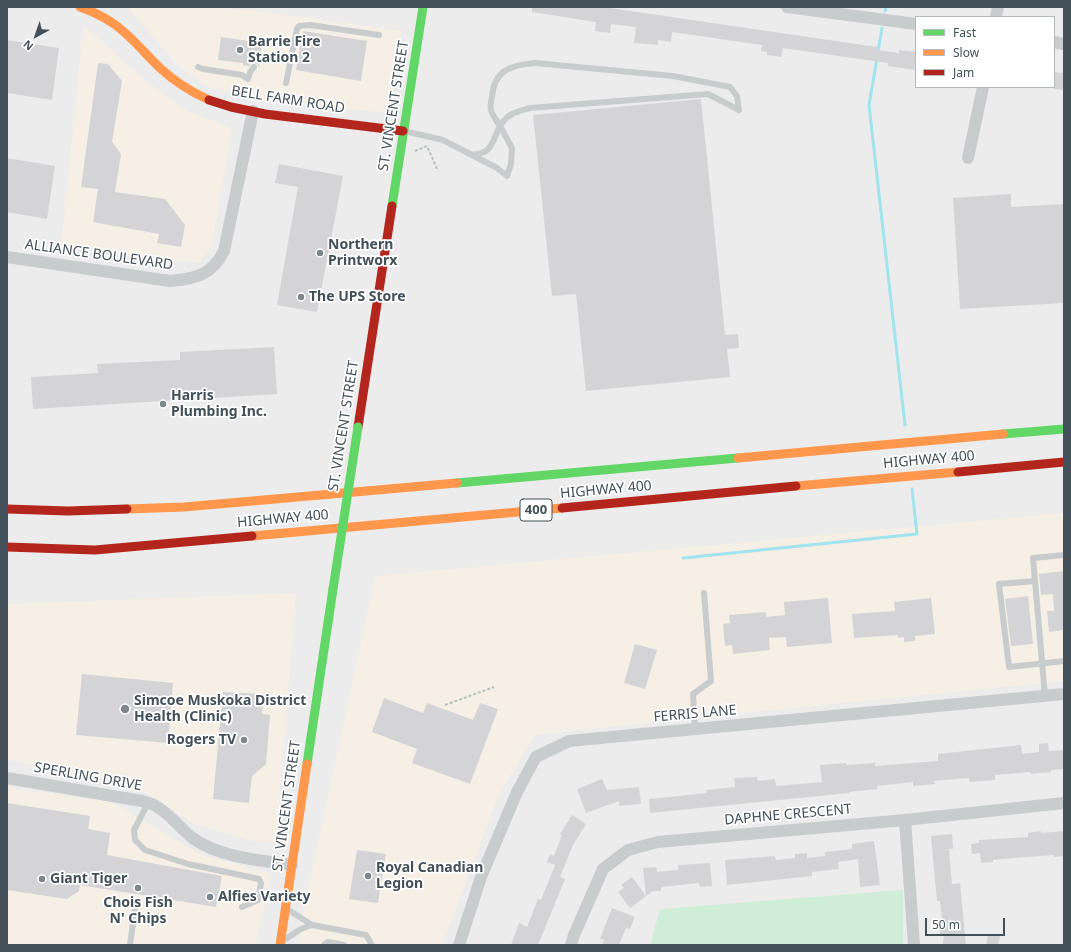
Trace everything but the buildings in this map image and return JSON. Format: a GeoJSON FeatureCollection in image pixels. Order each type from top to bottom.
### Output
{"type":"FeatureCollection","features":[{"type":"Feature","properties":{"kind":"main road","name":"BELL FARM ROAD"},"geometry":{"type":"LineString","coordinates":[[80,7],[91,10],[112,21],[126,32],[171,78],[188,90],[205,98],[223,104],[281,116],[403,131]]}},
{"type":"Feature","properties":{"kind":"main road","name":"ST. VINCENT STREET"},"geometry":{"type":"LineString","coordinates":[[281,944],[333,589],[423,7]]}},
{"type":"Feature","properties":{"kind":"main road","name":"HIGHWAY 400"},"geometry":{"type":"LineString","coordinates":[[7,509],[68,511],[184,507],[1064,429]]}},
{"type":"Feature","properties":{"kind":"main road","name":"HIGHWAY 400"},"geometry":{"type":"LineString","coordinates":[[7,547],[95,550],[1064,462]]}},
{"type":"Feature","properties":{"kind":"street"},"geometry":{"type":"LineString","coordinates":[[787,7],[915,24]]}},
{"type":"Feature","properties":{"kind":"street"},"geometry":{"type":"LineString","coordinates":[[968,158],[983,88]]}},
{"type":"Feature","properties":{"kind":"street","name":"ALLIANCE BOULEVARD"},"geometry":{"type":"LineString","coordinates":[[7,257],[170,281],[192,278],[209,271],[218,262],[224,251],[253,111]]}},
{"type":"Feature","properties":{"kind":"street","name":"FERRIS LANE"},"geometry":{"type":"LineString","coordinates":[[459,945],[480,878],[517,792],[536,757],[569,741],[1064,694]]}},
{"type":"Feature","properties":{"kind":"street","name":"SPERLING DRIVE"},"geometry":{"type":"LineString","coordinates":[[7,778],[148,803],[154,805],[167,814],[194,839],[211,848],[249,859],[292,864]]}},
{"type":"Feature","properties":{"kind":"street","name":"DAPHNE CRESCENT"},"geometry":{"type":"LineString","coordinates":[[571,945],[603,869],[628,850],[658,842],[905,820],[1064,803]]}},
{"type":"Feature","properties":{"kind":"street"},"geometry":{"type":"LineString","coordinates":[[905,820],[914,945]]}},
{"type":"Feature","properties":{"kind":"lane"},"geometry":{"type":"LineString","coordinates":[[286,83],[297,29],[299,26],[310,25],[379,36]]}},
{"type":"Feature","properties":{"kind":"lane"},"geometry":{"type":"LineString","coordinates":[[403,131],[443,140],[497,168],[507,176],[511,164],[512,148],[500,126],[491,110],[492,90],[497,78],[506,69],[520,64],[535,63],[673,76],[730,87],[736,96],[740,110],[708,94],[530,108],[514,113],[505,118],[500,126],[490,149],[480,154],[472,155]]}},
{"type":"Feature","properties":{"kind":"lane"},"geometry":{"type":"LineString","coordinates":[[198,67],[242,75],[248,79],[251,69]]}},
{"type":"Feature","properties":{"kind":"lane"},"geometry":{"type":"LineString","coordinates":[[1045,696],[1033,558],[1064,554]]}},
{"type":"Feature","properties":{"kind":"lane"},"geometry":{"type":"LineString","coordinates":[[1035,581],[999,584],[1009,668],[1064,661]]}},
{"type":"Feature","properties":{"kind":"lane"},"geometry":{"type":"LineString","coordinates":[[695,729],[693,694],[711,681],[704,593]]}},
{"type":"Feature","properties":{"kind":"lane"},"geometry":{"type":"LineString","coordinates":[[148,803],[134,830],[135,840],[145,850],[188,864],[259,879],[261,883],[258,900],[242,907]]}},
{"type":"Feature","properties":{"kind":"lane"},"geometry":{"type":"LineString","coordinates":[[130,945],[135,909]]}},
{"type":"Feature","properties":{"kind":"lane"},"geometry":{"type":"LineString","coordinates":[[286,909],[312,926],[366,935],[372,945]]}},
{"type":"Feature","properties":{"kind":"lane"},"geometry":{"type":"LineString","coordinates":[[281,944],[290,936],[312,926]]}},
{"type":"Feature","properties":{"kind":"lane"},"geometry":{"type":"LineString","coordinates":[[324,945],[328,942],[344,945]]}},
{"type":"Feature","properties":{"kind":"path"},"geometry":{"type":"LineString","coordinates":[[413,152],[427,146],[438,171]]}},
{"type":"Feature","properties":{"kind":"path"},"geometry":{"type":"LineString","coordinates":[[445,705],[494,687]]}},
{"type":"Feature","properties":{"kind":"shaded area"},"geometry":{"type":"Polygon","coordinates":[[[127,7],[215,7],[281,14],[401,31],[393,97],[387,113],[267,101],[209,87],[177,65],[127,7]]]}},
{"type":"Feature","properties":{"kind":"shaded area"},"geometry":{"type":"Polygon","coordinates":[[[83,27],[95,34],[145,81],[191,112],[232,128],[212,246],[199,263],[61,247],[83,27]]]}},
{"type":"Feature","properties":{"kind":"shaded area"},"geometry":{"type":"Polygon","coordinates":[[[1064,513],[1064,681],[535,735],[500,792],[443,945],[299,945],[303,912],[375,576],[1064,513]]]}},
{"type":"Feature","properties":{"kind":"shaded area"},"geometry":{"type":"Polygon","coordinates":[[[296,593],[276,842],[251,841],[194,824],[133,785],[7,760],[7,604],[296,593]]]}},
{"type":"Feature","properties":{"kind":"shaded area"},"geometry":{"type":"Polygon","coordinates":[[[7,787],[113,802],[202,855],[271,873],[256,945],[7,945],[7,787]]]}},
{"type":"Feature","properties":{"kind":"green space"},"geometry":{"type":"Polygon","coordinates":[[[903,890],[903,945],[650,945],[660,909],[903,890]]]}},
{"type":"Feature","properties":{"kind":"waterway"},"geometry":{"type":"LineString","coordinates":[[885,11],[886,7]]}},
{"type":"Feature","properties":{"kind":"waterway"},"geometry":{"type":"LineString","coordinates":[[882,28],[869,105],[905,425]]}},
{"type":"Feature","properties":{"kind":"waterway"},"geometry":{"type":"LineString","coordinates":[[683,558],[917,534],[912,489]]}},
{"type":"Feature","properties":{"kind":"traffic: fast"},"geometry":{"type":"LineString","coordinates":[[392,206],[423,7]]}},
{"type":"Feature","properties":{"kind":"traffic: fast"},"geometry":{"type":"LineString","coordinates":[[333,589],[358,427]]}},
{"type":"Feature","properties":{"kind":"traffic: fast"},"geometry":{"type":"LineString","coordinates":[[1003,434],[1064,429]]}},
{"type":"Feature","properties":{"kind":"traffic: fast"},"geometry":{"type":"LineString","coordinates":[[457,483],[738,458]]}},
{"type":"Feature","properties":{"kind":"traffic: fast"},"geometry":{"type":"LineString","coordinates":[[307,764],[333,589]]}},
{"type":"Feature","properties":{"kind":"traffic: slow"},"geometry":{"type":"LineString","coordinates":[[80,7],[100,15],[118,27],[171,78],[209,100]]}},
{"type":"Feature","properties":{"kind":"traffic: slow"},"geometry":{"type":"LineString","coordinates":[[738,458],[1003,434]]}},
{"type":"Feature","properties":{"kind":"traffic: slow"},"geometry":{"type":"LineString","coordinates":[[796,486],[958,472]]}},
{"type":"Feature","properties":{"kind":"traffic: slow"},"geometry":{"type":"LineString","coordinates":[[127,509],[184,507],[457,483]]}},
{"type":"Feature","properties":{"kind":"traffic: slow"},"geometry":{"type":"LineString","coordinates":[[252,536],[562,508]]}},
{"type":"Feature","properties":{"kind":"traffic: slow"},"geometry":{"type":"LineString","coordinates":[[280,945],[307,764]]}},
{"type":"Feature","properties":{"kind":"traffic: jam"},"geometry":{"type":"LineString","coordinates":[[209,100],[231,107],[265,114],[403,131]]}},
{"type":"Feature","properties":{"kind":"traffic: jam"},"geometry":{"type":"LineString","coordinates":[[358,427],[392,206]]}},
{"type":"Feature","properties":{"kind":"traffic: jam"},"geometry":{"type":"LineString","coordinates":[[958,472],[1064,462]]}},
{"type":"Feature","properties":{"kind":"traffic: jam"},"geometry":{"type":"LineString","coordinates":[[562,508],[796,486]]}},
{"type":"Feature","properties":{"kind":"traffic: jam"},"geometry":{"type":"LineString","coordinates":[[7,509],[68,511],[127,509]]}},
{"type":"Feature","properties":{"kind":"traffic: jam"},"geometry":{"type":"LineString","coordinates":[[7,547],[95,550],[252,536]]}},
{"type":"Feature","properties":{"kind":"place","name":"Barrie Fire Station 2"},"geometry":{"type":"Point","coordinates":[240,50]}},
{"type":"Feature","properties":{"kind":"place","name":"Northern Printworx"},"geometry":{"type":"Point","coordinates":[320,253]}},
{"type":"Feature","properties":{"kind":"place","name":"The UPS Store"},"geometry":{"type":"Point","coordinates":[301,297]}},
{"type":"Feature","properties":{"kind":"place","name":"Harris Plumbing Inc."},"geometry":{"type":"Point","coordinates":[163,404]}},
{"type":"Feature","properties":{"kind":"place","name":"Simcoe Muskoka District Health (Clinic)"},"geometry":{"type":"Point","coordinates":[125,709]}},
{"type":"Feature","properties":{"kind":"place","name":"Rogers TV"},"geometry":{"type":"Point","coordinates":[244,740]}},
{"type":"Feature","properties":{"kind":"place","name":"Royal Canadian Legion"},"geometry":{"type":"Point","coordinates":[368,876]}},
{"type":"Feature","properties":{"kind":"place","name":"Giant Tiger"},"geometry":{"type":"Point","coordinates":[42,879]}},
{"type":"Feature","properties":{"kind":"place","name":"Chois Fish N' Chips"},"geometry":{"type":"Point","coordinates":[138,888]}},
{"type":"Feature","properties":{"kind":"place","name":"Alfies Variety"},"geometry":{"type":"Point","coordinates":[210,897]}}]}
